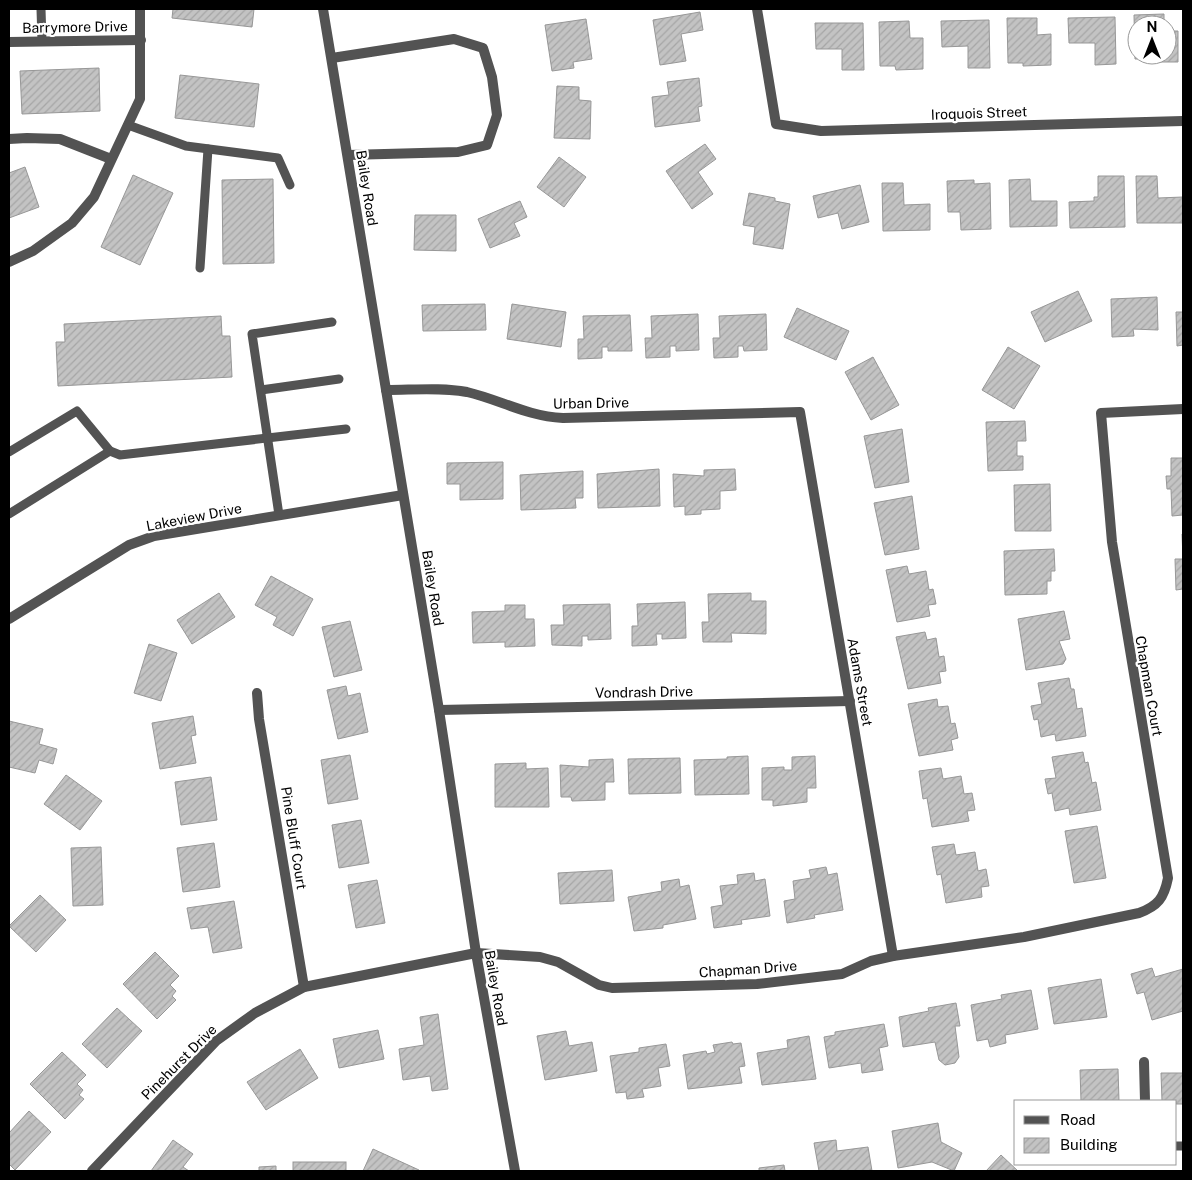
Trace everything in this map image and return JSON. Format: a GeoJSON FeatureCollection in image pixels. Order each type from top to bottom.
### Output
{"type":"FeatureCollection","features":[{"type":"Feature","properties":{"kind":"street","name":"Barrymore Drive"},"geometry":{"type":"LineString","coordinates":[[9,262],[33,251],[72,223],[94,197],[140,99],[140,9]]}},
{"type":"Feature","properties":{"kind":"street","name":"Bailey Road"},"geometry":{"type":"LineString","coordinates":[[323,9],[439,710],[476,953],[514,1171]]}},
{"type":"Feature","properties":{"kind":"street","name":"Iroquois Street"},"geometry":{"type":"LineString","coordinates":[[757,9],[776,124],[821,131],[1183,121]]}},
{"type":"Feature","properties":{"kind":"street"},"geometry":{"type":"LineString","coordinates":[[332,58],[454,39],[483,48],[492,77],[497,115],[487,145],[458,152],[348,155]]}},
{"type":"Feature","properties":{"kind":"street","name":"Barrymore Drive"},"geometry":{"type":"LineString","coordinates":[[9,42],[141,40]]}},
{"type":"Feature","properties":{"kind":"street"},"geometry":{"type":"LineString","coordinates":[[9,140],[27,138],[60,139],[112,159]]}},
{"type":"Feature","properties":{"kind":"street","name":"Urban Drive"},"geometry":{"type":"LineString","coordinates":[[386,390],[465,392],[488,398],[527,413],[563,418],[800,412]]}},
{"type":"Feature","properties":{"kind":"street","name":"Chapman Court"},"geometry":{"type":"LineString","coordinates":[[1024,936],[1139,913],[1157,904],[1166,890],[1168,878],[1112,542],[1102,413],[1183,409]]}},
{"type":"Feature","properties":{"kind":"street","name":"Adams Street"},"geometry":{"type":"LineString","coordinates":[[800,412],[893,956]]}},
{"type":"Feature","properties":{"kind":"street","name":"Lakeview Drive"},"geometry":{"type":"LineString","coordinates":[[9,619],[129,545],[154,536],[404,495]]}},
{"type":"Feature","properties":{"kind":"street","name":"Pine Bluff Court"},"geometry":{"type":"LineString","coordinates":[[257,692],[259,719],[304,987]]}},
{"type":"Feature","properties":{"kind":"street","name":"Vondrash Drive"},"geometry":{"type":"LineString","coordinates":[[439,710],[850,701]]}},
{"type":"Feature","properties":{"kind":"street","name":"Chapman Drive"},"geometry":{"type":"LineString","coordinates":[[476,953],[540,957],[558,962],[599,985],[623,988],[778,983],[842,974],[871,961],[893,956],[1024,936]]}},
{"type":"Feature","properties":{"kind":"street","name":"Pinehurst Drive"},"geometry":{"type":"LineString","coordinates":[[92,1171],[216,1041],[255,1013],[304,987],[476,953]]}},
{"type":"Feature","properties":{"kind":"street"},"geometry":{"type":"LineString","coordinates":[[1144,1062],[1145,1100]]}},
{"type":"Feature","properties":{"kind":"lane"},"geometry":{"type":"LineString","coordinates":[[40,9],[42,41]]}},
{"type":"Feature","properties":{"kind":"lane"},"geometry":{"type":"LineString","coordinates":[[128,125],[186,146],[278,158],[290,185]]}},
{"type":"Feature","properties":{"kind":"lane"},"geometry":{"type":"LineString","coordinates":[[200,268],[208,149]]}},
{"type":"Feature","properties":{"kind":"lane"},"geometry":{"type":"LineString","coordinates":[[279,515],[252,334],[332,322]]}},
{"type":"Feature","properties":{"kind":"lane"},"geometry":{"type":"LineString","coordinates":[[261,390],[339,379]]}},
{"type":"Feature","properties":{"kind":"lane"},"geometry":{"type":"LineString","coordinates":[[9,452],[77,411],[110,451],[120,455],[346,429]]}},
{"type":"Feature","properties":{"kind":"lane"},"geometry":{"type":"LineString","coordinates":[[9,514],[110,451]]}},
{"type":"Feature","properties":{"kind":"building"},"geometry":{"type":"Polygon","coordinates":[[[173,9],[254,9],[252,27],[172,18],[173,9]]]}},
{"type":"Feature","properties":{"kind":"building"},"geometry":{"type":"Polygon","coordinates":[[[700,12],[703,30],[681,34],[686,61],[660,65],[653,20],[700,12]]]}},
{"type":"Feature","properties":{"kind":"building"},"geometry":{"type":"Polygon","coordinates":[[[1115,17],[1116,64],[1095,65],[1095,43],[1069,43],[1068,18],[1115,17]]]}},
{"type":"Feature","properties":{"kind":"building"},"geometry":{"type":"Polygon","coordinates":[[[1007,18],[1037,18],[1037,35],[1051,34],[1051,65],[1023,66],[1023,63],[1008,63],[1007,18]]]}},
{"type":"Feature","properties":{"kind":"building"},"geometry":{"type":"Polygon","coordinates":[[[586,19],[592,59],[573,62],[574,68],[552,71],[545,25],[586,19]]]}},
{"type":"Feature","properties":{"kind":"building"},"geometry":{"type":"Polygon","coordinates":[[[989,20],[990,68],[968,68],[968,46],[942,47],[941,21],[989,20]]]}},
{"type":"Feature","properties":{"kind":"building"},"geometry":{"type":"Polygon","coordinates":[[[909,21],[910,38],[923,38],[923,69],[896,70],[895,66],[880,66],[879,22],[909,21]]]}},
{"type":"Feature","properties":{"kind":"building"},"geometry":{"type":"Polygon","coordinates":[[[815,23],[863,23],[864,70],[842,70],[842,49],[816,49],[815,23]]]}},
{"type":"Feature","properties":{"kind":"building"},"geometry":{"type":"Polygon","coordinates":[[[1177,31],[1178,31],[1177,62],[1177,31]]]}},
{"type":"Feature","properties":{"kind":"building"},"geometry":{"type":"Polygon","coordinates":[[[99,68],[100,111],[22,114],[20,71],[99,68]]]}},
{"type":"Feature","properties":{"kind":"building"},"geometry":{"type":"Polygon","coordinates":[[[180,75],[259,84],[254,127],[175,118],[180,75]]]}},
{"type":"Feature","properties":{"kind":"building"},"geometry":{"type":"Polygon","coordinates":[[[699,78],[702,106],[698,107],[700,121],[655,127],[652,97],[669,95],[667,82],[699,78]]]}},
{"type":"Feature","properties":{"kind":"building"},"geometry":{"type":"Polygon","coordinates":[[[557,86],[579,87],[579,100],[591,101],[590,139],[554,138],[557,86]]]}},
{"type":"Feature","properties":{"kind":"building"},"geometry":{"type":"Polygon","coordinates":[[[705,144],[716,159],[698,172],[713,194],[692,209],[666,171],[705,144]]]}},
{"type":"Feature","properties":{"kind":"building"},"geometry":{"type":"Polygon","coordinates":[[[559,157],[586,177],[564,207],[537,187],[559,157]]]}},
{"type":"Feature","properties":{"kind":"building"},"geometry":{"type":"Polygon","coordinates":[[[25,167],[39,207],[9,218],[9,173],[25,167]]]}},
{"type":"Feature","properties":{"kind":"building"},"geometry":{"type":"Polygon","coordinates":[[[133,175],[173,193],[140,265],[101,247],[133,175]]]}},
{"type":"Feature","properties":{"kind":"building"},"geometry":{"type":"Polygon","coordinates":[[[1098,176],[1124,176],[1125,227],[1070,228],[1069,202],[1094,201],[1094,197],[1098,197],[1098,176]]]}},
{"type":"Feature","properties":{"kind":"building"},"geometry":{"type":"Polygon","coordinates":[[[1136,176],[1157,176],[1158,198],[1183,197],[1183,223],[1137,223],[1136,176]]]}},
{"type":"Feature","properties":{"kind":"building"},"geometry":{"type":"Polygon","coordinates":[[[273,179],[274,263],[223,264],[222,180],[273,179]]]}},
{"type":"Feature","properties":{"kind":"building"},"geometry":{"type":"Polygon","coordinates":[[[1030,179],[1031,201],[1057,201],[1057,226],[1010,227],[1009,180],[1030,179]]]}},
{"type":"Feature","properties":{"kind":"building"},"geometry":{"type":"Polygon","coordinates":[[[974,180],[974,184],[990,183],[991,229],[961,230],[960,212],[948,212],[947,181],[974,180]]]}},
{"type":"Feature","properties":{"kind":"building"},"geometry":{"type":"Polygon","coordinates":[[[882,183],[903,183],[904,205],[930,204],[930,230],[883,231],[882,183]]]}},
{"type":"Feature","properties":{"kind":"building"},"geometry":{"type":"Polygon","coordinates":[[[860,185],[869,222],[842,229],[838,213],[818,218],[813,196],[860,185]]]}},
{"type":"Feature","properties":{"kind":"building"},"geometry":{"type":"Polygon","coordinates":[[[749,193],[775,198],[775,201],[790,204],[783,249],[753,244],[755,227],[743,225],[749,193]]]}},
{"type":"Feature","properties":{"kind":"building"},"geometry":{"type":"Polygon","coordinates":[[[520,201],[527,217],[514,223],[520,236],[490,248],[478,219],[520,201]]]}},
{"type":"Feature","properties":{"kind":"building"},"geometry":{"type":"Polygon","coordinates":[[[415,215],[456,215],[456,251],[414,250],[415,215]]]}},
{"type":"Feature","properties":{"kind":"building"},"geometry":{"type":"Polygon","coordinates":[[[1078,291],[1092,321],[1045,342],[1031,312],[1078,291]]]}},
{"type":"Feature","properties":{"kind":"building"},"geometry":{"type":"Polygon","coordinates":[[[1157,297],[1158,330],[1133,329],[1134,336],[1112,337],[1111,299],[1157,297]]]}},
{"type":"Feature","properties":{"kind":"building"},"geometry":{"type":"Polygon","coordinates":[[[485,304],[486,330],[423,331],[422,305],[485,304]]]}},
{"type":"Feature","properties":{"kind":"building"},"geometry":{"type":"Polygon","coordinates":[[[512,304],[566,312],[561,347],[507,339],[512,304]]]}},
{"type":"Feature","properties":{"kind":"building"},"geometry":{"type":"Polygon","coordinates":[[[797,308],[849,331],[836,360],[784,337],[797,308]]]}},
{"type":"Feature","properties":{"kind":"building"},"geometry":{"type":"Polygon","coordinates":[[[1176,312],[1183,312],[1183,345],[1177,346],[1176,312]]]}},
{"type":"Feature","properties":{"kind":"building"},"geometry":{"type":"Polygon","coordinates":[[[698,314],[699,350],[676,351],[676,346],[670,346],[670,357],[646,358],[645,338],[652,338],[651,316],[698,314]]]}},
{"type":"Feature","properties":{"kind":"building"},"geometry":{"type":"Polygon","coordinates":[[[766,314],[767,350],[744,351],[743,346],[738,346],[738,357],[714,358],[713,338],[720,338],[719,316],[766,314]]]}},
{"type":"Feature","properties":{"kind":"building"},"geometry":{"type":"Polygon","coordinates":[[[630,315],[632,351],[608,351],[608,347],[602,347],[602,358],[578,359],[578,339],[584,339],[583,316],[630,315]]]}},
{"type":"Feature","properties":{"kind":"building"},"geometry":{"type":"Polygon","coordinates":[[[221,316],[222,336],[230,336],[232,377],[58,386],[56,342],[65,342],[64,324],[221,316]]]}},
{"type":"Feature","properties":{"kind":"building"},"geometry":{"type":"Polygon","coordinates":[[[1008,347],[1040,366],[1014,409],[982,390],[1008,347]]]}},
{"type":"Feature","properties":{"kind":"building"},"geometry":{"type":"Polygon","coordinates":[[[873,357],[899,405],[871,420],[845,372],[873,357]]]}},
{"type":"Feature","properties":{"kind":"building"},"geometry":{"type":"Polygon","coordinates":[[[1025,421],[1026,441],[1017,441],[1017,456],[1023,456],[1023,470],[988,471],[986,422],[1025,421]]]}},
{"type":"Feature","properties":{"kind":"building"},"geometry":{"type":"Polygon","coordinates":[[[902,429],[909,482],[875,488],[864,436],[902,429]]]}},
{"type":"Feature","properties":{"kind":"building"},"geometry":{"type":"Polygon","coordinates":[[[1171,458],[1183,458],[1183,515],[1172,516],[1171,489],[1167,489],[1166,476],[1171,476],[1171,458]]]}},
{"type":"Feature","properties":{"kind":"building"},"geometry":{"type":"Polygon","coordinates":[[[503,462],[503,499],[460,500],[460,484],[447,484],[447,463],[503,462]]]}},
{"type":"Feature","properties":{"kind":"building"},"geometry":{"type":"Polygon","coordinates":[[[659,469],[660,506],[598,508],[597,474],[659,469]]]}},
{"type":"Feature","properties":{"kind":"building"},"geometry":{"type":"Polygon","coordinates":[[[735,469],[736,490],[720,491],[720,509],[701,510],[701,514],[685,515],[685,506],[674,507],[673,474],[704,476],[704,470],[735,469]]]}},
{"type":"Feature","properties":{"kind":"building"},"geometry":{"type":"Polygon","coordinates":[[[583,471],[583,498],[575,498],[576,508],[521,510],[520,475],[583,471]]]}},
{"type":"Feature","properties":{"kind":"building"},"geometry":{"type":"Polygon","coordinates":[[[1050,484],[1051,531],[1015,531],[1014,485],[1050,484]]]}},
{"type":"Feature","properties":{"kind":"building"},"geometry":{"type":"Polygon","coordinates":[[[912,496],[919,549],[885,555],[874,503],[912,496]]]}},
{"type":"Feature","properties":{"kind":"building"},"geometry":{"type":"Polygon","coordinates":[[[1054,549],[1055,571],[1051,571],[1051,581],[1047,581],[1047,594],[1005,595],[1004,551],[1054,549]]]}},
{"type":"Feature","properties":{"kind":"building"},"geometry":{"type":"Polygon","coordinates":[[[1175,559],[1183,559],[1183,589],[1176,590],[1175,559]]]}},
{"type":"Feature","properties":{"kind":"building"},"geometry":{"type":"Polygon","coordinates":[[[907,566],[909,574],[926,571],[929,590],[933,589],[936,604],[928,605],[930,616],[897,622],[886,570],[907,566]]]}},
{"type":"Feature","properties":{"kind":"building"},"geometry":{"type":"Polygon","coordinates":[[[271,576],[313,599],[293,636],[273,625],[277,617],[255,605],[271,576]]]}},
{"type":"Feature","properties":{"kind":"building"},"geometry":{"type":"Polygon","coordinates":[[[219,593],[235,617],[192,644],[177,620],[219,593]]]}},
{"type":"Feature","properties":{"kind":"building"},"geometry":{"type":"Polygon","coordinates":[[[751,593],[751,601],[766,601],[766,634],[731,633],[732,642],[703,642],[702,622],[709,622],[708,594],[751,593]]]}},
{"type":"Feature","properties":{"kind":"building"},"geometry":{"type":"Polygon","coordinates":[[[685,602],[686,638],[662,639],[662,634],[656,634],[657,645],[632,646],[632,626],[638,626],[637,604],[685,602]]]}},
{"type":"Feature","properties":{"kind":"building"},"geometry":{"type":"Polygon","coordinates":[[[610,604],[611,639],[588,640],[588,636],[582,636],[582,646],[552,645],[551,625],[564,625],[563,605],[610,604]]]}},
{"type":"Feature","properties":{"kind":"building"},"geometry":{"type":"Polygon","coordinates":[[[505,605],[525,605],[525,619],[534,619],[535,646],[505,647],[505,642],[473,643],[472,612],[505,611],[505,605]]]}},
{"type":"Feature","properties":{"kind":"building"},"geometry":{"type":"Polygon","coordinates":[[[1064,611],[1070,639],[1059,641],[1066,659],[1063,664],[1026,670],[1018,619],[1064,611]]]}},
{"type":"Feature","properties":{"kind":"building"},"geometry":{"type":"Polygon","coordinates":[[[350,621],[362,670],[334,677],[322,627],[350,621]]]}},
{"type":"Feature","properties":{"kind":"building"},"geometry":{"type":"Polygon","coordinates":[[[925,632],[927,640],[936,638],[939,657],[944,656],[946,671],[939,672],[941,683],[908,689],[896,637],[925,632]]]}},
{"type":"Feature","properties":{"kind":"building"},"geometry":{"type":"Polygon","coordinates":[[[149,644],[177,653],[161,701],[134,693],[149,644]]]}},
{"type":"Feature","properties":{"kind":"building"},"geometry":{"type":"Polygon","coordinates":[[[1069,678],[1071,689],[1074,689],[1077,709],[1082,708],[1086,736],[1056,741],[1055,734],[1041,737],[1038,719],[1034,720],[1031,706],[1042,704],[1038,683],[1069,678]]]}},
{"type":"Feature","properties":{"kind":"building"},"geometry":{"type":"Polygon","coordinates":[[[346,686],[348,696],[360,693],[368,732],[338,739],[327,690],[346,686]]]}},
{"type":"Feature","properties":{"kind":"building"},"geometry":{"type":"Polygon","coordinates":[[[937,699],[938,707],[948,706],[951,724],[955,723],[958,738],[951,740],[953,750],[919,756],[908,704],[937,699]]]}},
{"type":"Feature","properties":{"kind":"building"},"geometry":{"type":"Polygon","coordinates":[[[193,716],[196,735],[191,736],[196,763],[160,769],[152,723],[193,716]]]}},
{"type":"Feature","properties":{"kind":"building"},"geometry":{"type":"Polygon","coordinates":[[[9,721],[43,729],[39,744],[57,749],[53,764],[39,760],[35,773],[9,767],[9,721]]]}},
{"type":"Feature","properties":{"kind":"building"},"geometry":{"type":"Polygon","coordinates":[[[1083,752],[1085,763],[1088,762],[1092,783],[1096,782],[1101,810],[1070,815],[1069,808],[1055,811],[1052,793],[1048,794],[1045,779],[1056,778],[1052,757],[1083,752]]]}},
{"type":"Feature","properties":{"kind":"building"},"geometry":{"type":"Polygon","coordinates":[[[350,755],[358,799],[328,804],[321,760],[350,755]]]}},
{"type":"Feature","properties":{"kind":"building"},"geometry":{"type":"Polygon","coordinates":[[[748,756],[749,794],[695,795],[694,760],[748,756]]]}},
{"type":"Feature","properties":{"kind":"building"},"geometry":{"type":"Polygon","coordinates":[[[815,756],[816,788],[807,788],[807,802],[773,806],[773,800],[762,800],[762,768],[784,767],[784,770],[792,770],[792,757],[815,756]]]}},
{"type":"Feature","properties":{"kind":"building"},"geometry":{"type":"Polygon","coordinates":[[[680,758],[681,793],[629,794],[628,759],[680,758]]]}},
{"type":"Feature","properties":{"kind":"building"},"geometry":{"type":"Polygon","coordinates":[[[613,759],[614,782],[605,782],[605,800],[572,801],[571,797],[561,797],[560,765],[589,767],[589,760],[613,759]]]}},
{"type":"Feature","properties":{"kind":"building"},"geometry":{"type":"Polygon","coordinates":[[[526,763],[526,769],[548,768],[549,807],[495,807],[495,764],[526,763]]]}},
{"type":"Feature","properties":{"kind":"building"},"geometry":{"type":"Polygon","coordinates":[[[941,768],[943,779],[961,776],[964,794],[972,793],[975,810],[967,811],[969,821],[932,827],[927,798],[923,799],[919,771],[941,768]]]}},
{"type":"Feature","properties":{"kind":"building"},"geometry":{"type":"Polygon","coordinates":[[[66,775],[102,801],[80,830],[44,804],[66,775]]]}},
{"type":"Feature","properties":{"kind":"building"},"geometry":{"type":"Polygon","coordinates":[[[211,777],[217,820],[181,825],[175,782],[211,777]]]}},
{"type":"Feature","properties":{"kind":"building"},"geometry":{"type":"Polygon","coordinates":[[[361,820],[369,863],[339,868],[332,825],[361,820]]]}},
{"type":"Feature","properties":{"kind":"building"},"geometry":{"type":"Polygon","coordinates":[[[1097,826],[1106,878],[1074,883],[1065,831],[1097,826]]]}},
{"type":"Feature","properties":{"kind":"building"},"geometry":{"type":"Polygon","coordinates":[[[214,843],[220,887],[183,892],[177,848],[214,843]]]}},
{"type":"Feature","properties":{"kind":"building"},"geometry":{"type":"Polygon","coordinates":[[[954,844],[956,855],[975,852],[978,871],[986,869],[989,886],[981,887],[982,897],[946,903],[941,874],[937,875],[932,847],[954,844]]]}},
{"type":"Feature","properties":{"kind":"building"},"geometry":{"type":"Polygon","coordinates":[[[101,847],[103,905],[73,906],[71,848],[101,847]]]}},
{"type":"Feature","properties":{"kind":"building"},"geometry":{"type":"Polygon","coordinates":[[[826,867],[828,875],[837,873],[843,910],[814,915],[815,918],[787,923],[784,901],[795,899],[793,881],[811,878],[809,870],[826,867]]]}},
{"type":"Feature","properties":{"kind":"building"},"geometry":{"type":"Polygon","coordinates":[[[612,870],[614,901],[560,904],[558,873],[612,870]]]}},
{"type":"Feature","properties":{"kind":"building"},"geometry":{"type":"Polygon","coordinates":[[[754,873],[755,881],[765,879],[770,916],[741,920],[742,924],[714,928],[711,907],[723,905],[720,886],[738,884],[737,875],[754,873]]]}},
{"type":"Feature","properties":{"kind":"building"},"geometry":{"type":"Polygon","coordinates":[[[679,879],[680,887],[689,885],[696,919],[663,925],[663,928],[634,931],[628,897],[662,891],[661,882],[679,879]]]}},
{"type":"Feature","properties":{"kind":"building"},"geometry":{"type":"Polygon","coordinates":[[[377,880],[385,923],[356,928],[348,885],[377,880]]]}},
{"type":"Feature","properties":{"kind":"building"},"geometry":{"type":"Polygon","coordinates":[[[40,895],[66,920],[36,952],[9,926],[40,895]]]}},
{"type":"Feature","properties":{"kind":"building"},"geometry":{"type":"Polygon","coordinates":[[[234,901],[242,948],[213,953],[208,927],[191,929],[187,908],[234,901]]]}},
{"type":"Feature","properties":{"kind":"building"},"geometry":{"type":"Polygon","coordinates":[[[155,952],[179,976],[170,985],[176,991],[172,996],[176,1000],[157,1019],[123,984],[155,952]]]}},
{"type":"Feature","properties":{"kind":"building"},"geometry":{"type":"Polygon","coordinates":[[[1152,968],[1155,977],[1183,969],[1183,1011],[1152,1020],[1144,992],[1137,994],[1131,974],[1152,968]]]}},
{"type":"Feature","properties":{"kind":"building"},"geometry":{"type":"Polygon","coordinates":[[[1101,979],[1107,1017],[1054,1024],[1048,988],[1101,979]]]}},
{"type":"Feature","properties":{"kind":"building"},"geometry":{"type":"Polygon","coordinates":[[[1031,990],[1038,1029],[1005,1035],[1006,1043],[990,1047],[988,1039],[977,1041],[971,1005],[1002,999],[1001,995],[1031,990]]]}},
{"type":"Feature","properties":{"kind":"building"},"geometry":{"type":"Polygon","coordinates":[[[956,1003],[960,1026],[955,1026],[959,1057],[955,1063],[945,1065],[939,1060],[935,1042],[903,1047],[899,1017],[929,1011],[928,1008],[956,1003]]]}},
{"type":"Feature","properties":{"kind":"building"},"geometry":{"type":"Polygon","coordinates":[[[117,1008],[142,1031],[107,1068],[82,1044],[117,1008]]]}},
{"type":"Feature","properties":{"kind":"building"},"geometry":{"type":"Polygon","coordinates":[[[438,1014],[448,1089],[432,1091],[430,1076],[403,1080],[399,1049],[424,1045],[420,1017],[438,1014]]]}},
{"type":"Feature","properties":{"kind":"building"},"geometry":{"type":"Polygon","coordinates":[[[884,1024],[888,1046],[879,1048],[883,1070],[862,1073],[861,1063],[829,1068],[824,1037],[835,1035],[835,1032],[884,1024]]]}},
{"type":"Feature","properties":{"kind":"building"},"geometry":{"type":"Polygon","coordinates":[[[378,1030],[384,1059],[339,1068],[333,1039],[378,1030]]]}},
{"type":"Feature","properties":{"kind":"building"},"geometry":{"type":"Polygon","coordinates":[[[566,1031],[569,1046],[592,1042],[597,1071],[545,1080],[537,1036],[566,1031]]]}},
{"type":"Feature","properties":{"kind":"building"},"geometry":{"type":"Polygon","coordinates":[[[809,1036],[816,1079],[762,1085],[757,1053],[788,1048],[787,1040],[809,1036]]]}},
{"type":"Feature","properties":{"kind":"building"},"geometry":{"type":"Polygon","coordinates":[[[732,1042],[733,1044],[741,1043],[745,1066],[739,1067],[742,1083],[688,1089],[683,1055],[706,1051],[707,1054],[715,1052],[713,1045],[732,1042]]]}},
{"type":"Feature","properties":{"kind":"building"},"geometry":{"type":"Polygon","coordinates":[[[666,1044],[670,1066],[658,1068],[661,1086],[642,1089],[644,1097],[627,1099],[626,1092],[616,1093],[610,1056],[639,1052],[639,1048],[666,1044]]]}},
{"type":"Feature","properties":{"kind":"building"},"geometry":{"type":"Polygon","coordinates":[[[300,1049],[318,1078],[266,1110],[247,1082],[300,1049]]]}},
{"type":"Feature","properties":{"kind":"building"},"geometry":{"type":"Polygon","coordinates":[[[62,1052],[86,1075],[77,1084],[83,1090],[79,1095],[84,1099],[65,1119],[30,1084],[62,1052]]]}},
{"type":"Feature","properties":{"kind":"building"},"geometry":{"type":"Polygon","coordinates":[[[1118,1069],[1119,1100],[1081,1100],[1080,1070],[1118,1069]]]}},
{"type":"Feature","properties":{"kind":"building"},"geometry":{"type":"Polygon","coordinates":[[[1161,1073],[1183,1073],[1183,1104],[1177,1104],[1177,1100],[1162,1100],[1161,1073]]]}},
{"type":"Feature","properties":{"kind":"building"},"geometry":{"type":"Polygon","coordinates":[[[29,1111],[51,1132],[15,1170],[9,1164],[9,1133],[29,1111]]]}},
{"type":"Feature","properties":{"kind":"building"},"geometry":{"type":"Polygon","coordinates":[[[938,1123],[941,1142],[962,1153],[954,1171],[932,1162],[898,1168],[892,1131],[938,1123]]]}},
{"type":"Feature","properties":{"kind":"building"},"geometry":{"type":"Polygon","coordinates":[[[173,1140],[193,1154],[183,1167],[189,1171],[151,1171],[173,1140]]]}},
{"type":"Feature","properties":{"kind":"building"},"geometry":{"type":"Polygon","coordinates":[[[836,1140],[837,1151],[868,1147],[872,1171],[819,1171],[814,1143],[836,1140]]]}},
{"type":"Feature","properties":{"kind":"building"},"geometry":{"type":"Polygon","coordinates":[[[373,1149],[419,1170],[363,1171],[373,1149]]]}},
{"type":"Feature","properties":{"kind":"building"},"geometry":{"type":"Polygon","coordinates":[[[1001,1155],[1018,1171],[986,1171],[1001,1155]]]}},
{"type":"Feature","properties":{"kind":"building"},"geometry":{"type":"Polygon","coordinates":[[[293,1162],[346,1162],[346,1171],[293,1171],[293,1162]]]}},
{"type":"Feature","properties":{"kind":"building"},"geometry":{"type":"Polygon","coordinates":[[[784,1165],[785,1171],[759,1171],[759,1168],[784,1165]]]}},
{"type":"Feature","properties":{"kind":"building"},"geometry":{"type":"Polygon","coordinates":[[[276,1166],[276,1171],[259,1171],[259,1167],[276,1166]]]}}]}
